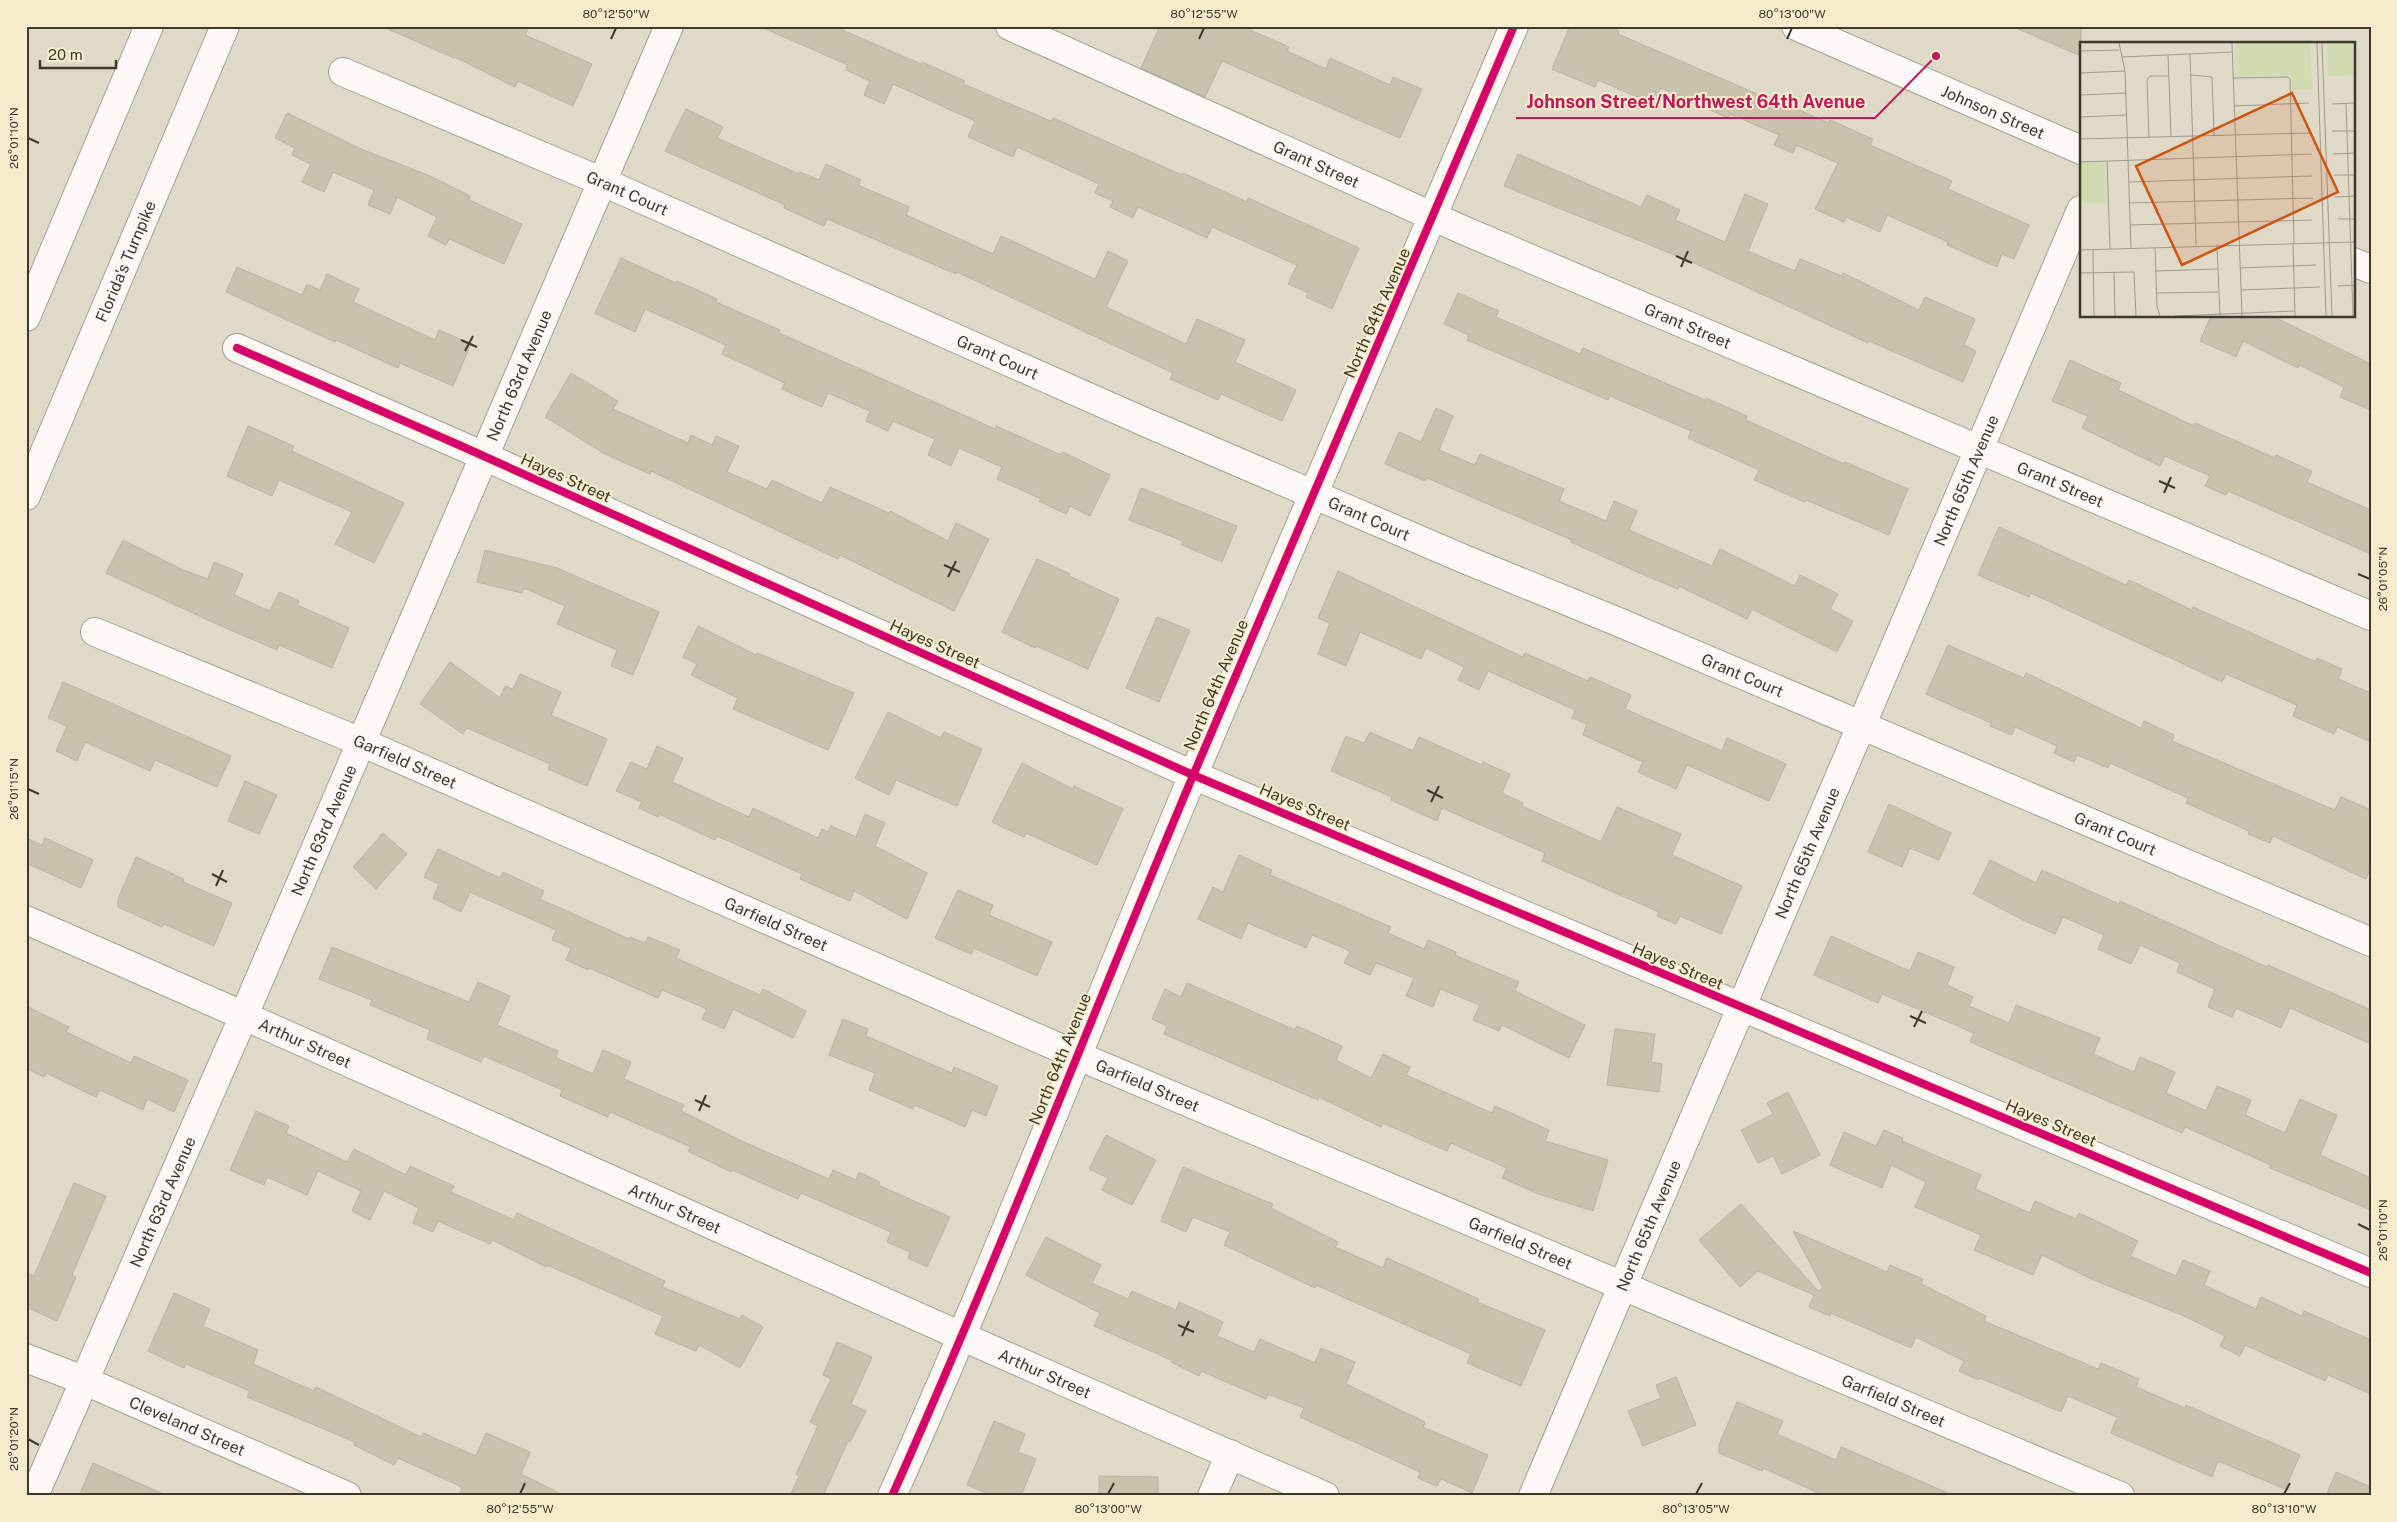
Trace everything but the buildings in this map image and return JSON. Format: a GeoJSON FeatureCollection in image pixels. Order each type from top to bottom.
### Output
{"type":"FeatureCollection","features":[{"type":"Feature","properties":{"kind":"main road"},"geometry":{"type":"LineString","coordinates":[[26,317],[149,26]]}},
{"type":"Feature","properties":{"kind":"main road","name":"Florida's Turnpike"},"geometry":{"type":"LineString","coordinates":[[26,496],[225,26]]}},
{"type":"Feature","properties":{"kind":"main road","name":"North 63rd Avenue"},"geometry":{"type":"LineString","coordinates":[[34,1496],[83,1380],[244,1015],[669,26]]}},
{"type":"Feature","properties":{"kind":"main road","name":"Grant Street"},"geometry":{"type":"LineString","coordinates":[[1010,26],[1433,218],[2371,616]]}},
{"type":"Feature","properties":{"kind":"main road","name":"Johnson Street"},"geometry":{"type":"LineString","coordinates":[[1796,26],[1843,36],[2080,150]]}},
{"type":"Feature","properties":{"kind":"main road","name":"North 64th Avenue"},"geometry":{"type":"LineString","coordinates":[[892,1496],[962,1338],[1076,1056],[1193,775],[1312,494],[1433,218],[1504,29]]}},
{"type":"Feature","properties":{"kind":"main road","name":"Grant Court"},"geometry":{"type":"LineString","coordinates":[[343,72],[603,182],[1312,494],[2371,942]]}},
{"type":"Feature","properties":{"kind":"main road","name":"North 65th Avenue"},"geometry":{"type":"LineString","coordinates":[[1532,1496],[2080,212]]}},
{"type":"Feature","properties":{"kind":"main road"},"geometry":{"type":"LineString","coordinates":[[2354,262],[2371,269]]}},
{"type":"Feature","properties":{"kind":"main road","name":"Hayes Street"},"geometry":{"type":"LineString","coordinates":[[237,348],[484,456],[1193,775],[2371,1273]]}},
{"type":"Feature","properties":{"kind":"main road","name":"Garfield Street"},"geometry":{"type":"LineString","coordinates":[[96,632],[361,742],[1076,1056],[2120,1496]]}},
{"type":"Feature","properties":{"kind":"main road","name":"Arthur Street"},"geometry":{"type":"LineString","coordinates":[[26,920],[244,1015],[962,1338],[1325,1496]]}},
{"type":"Feature","properties":{"kind":"main road","name":"Cleveland Street"},"geometry":{"type":"LineString","coordinates":[[26,1358],[83,1380],[347,1496]]}},
{"type":"Feature","properties":{"kind":"main road"},"geometry":{"type":"LineString","coordinates":[[1212,1496],[1230,1454]]}},
{"type":"Feature","properties":{"kind":"cycle path"},"geometry":{"type":"LineString","coordinates":[[892,1496],[1007,1228],[1154,868],[1514,26]]}},
{"type":"Feature","properties":{"kind":"cycle path"},"geometry":{"type":"LineString","coordinates":[[237,348],[459,445],[1193,775],[2371,1273]]}},
{"type":"Feature","properties":{"kind":"place","name":"Johnson Street/Northwest 64th Avenue"},"geometry":{"type":"Point","coordinates":[1936,56]}}]}
